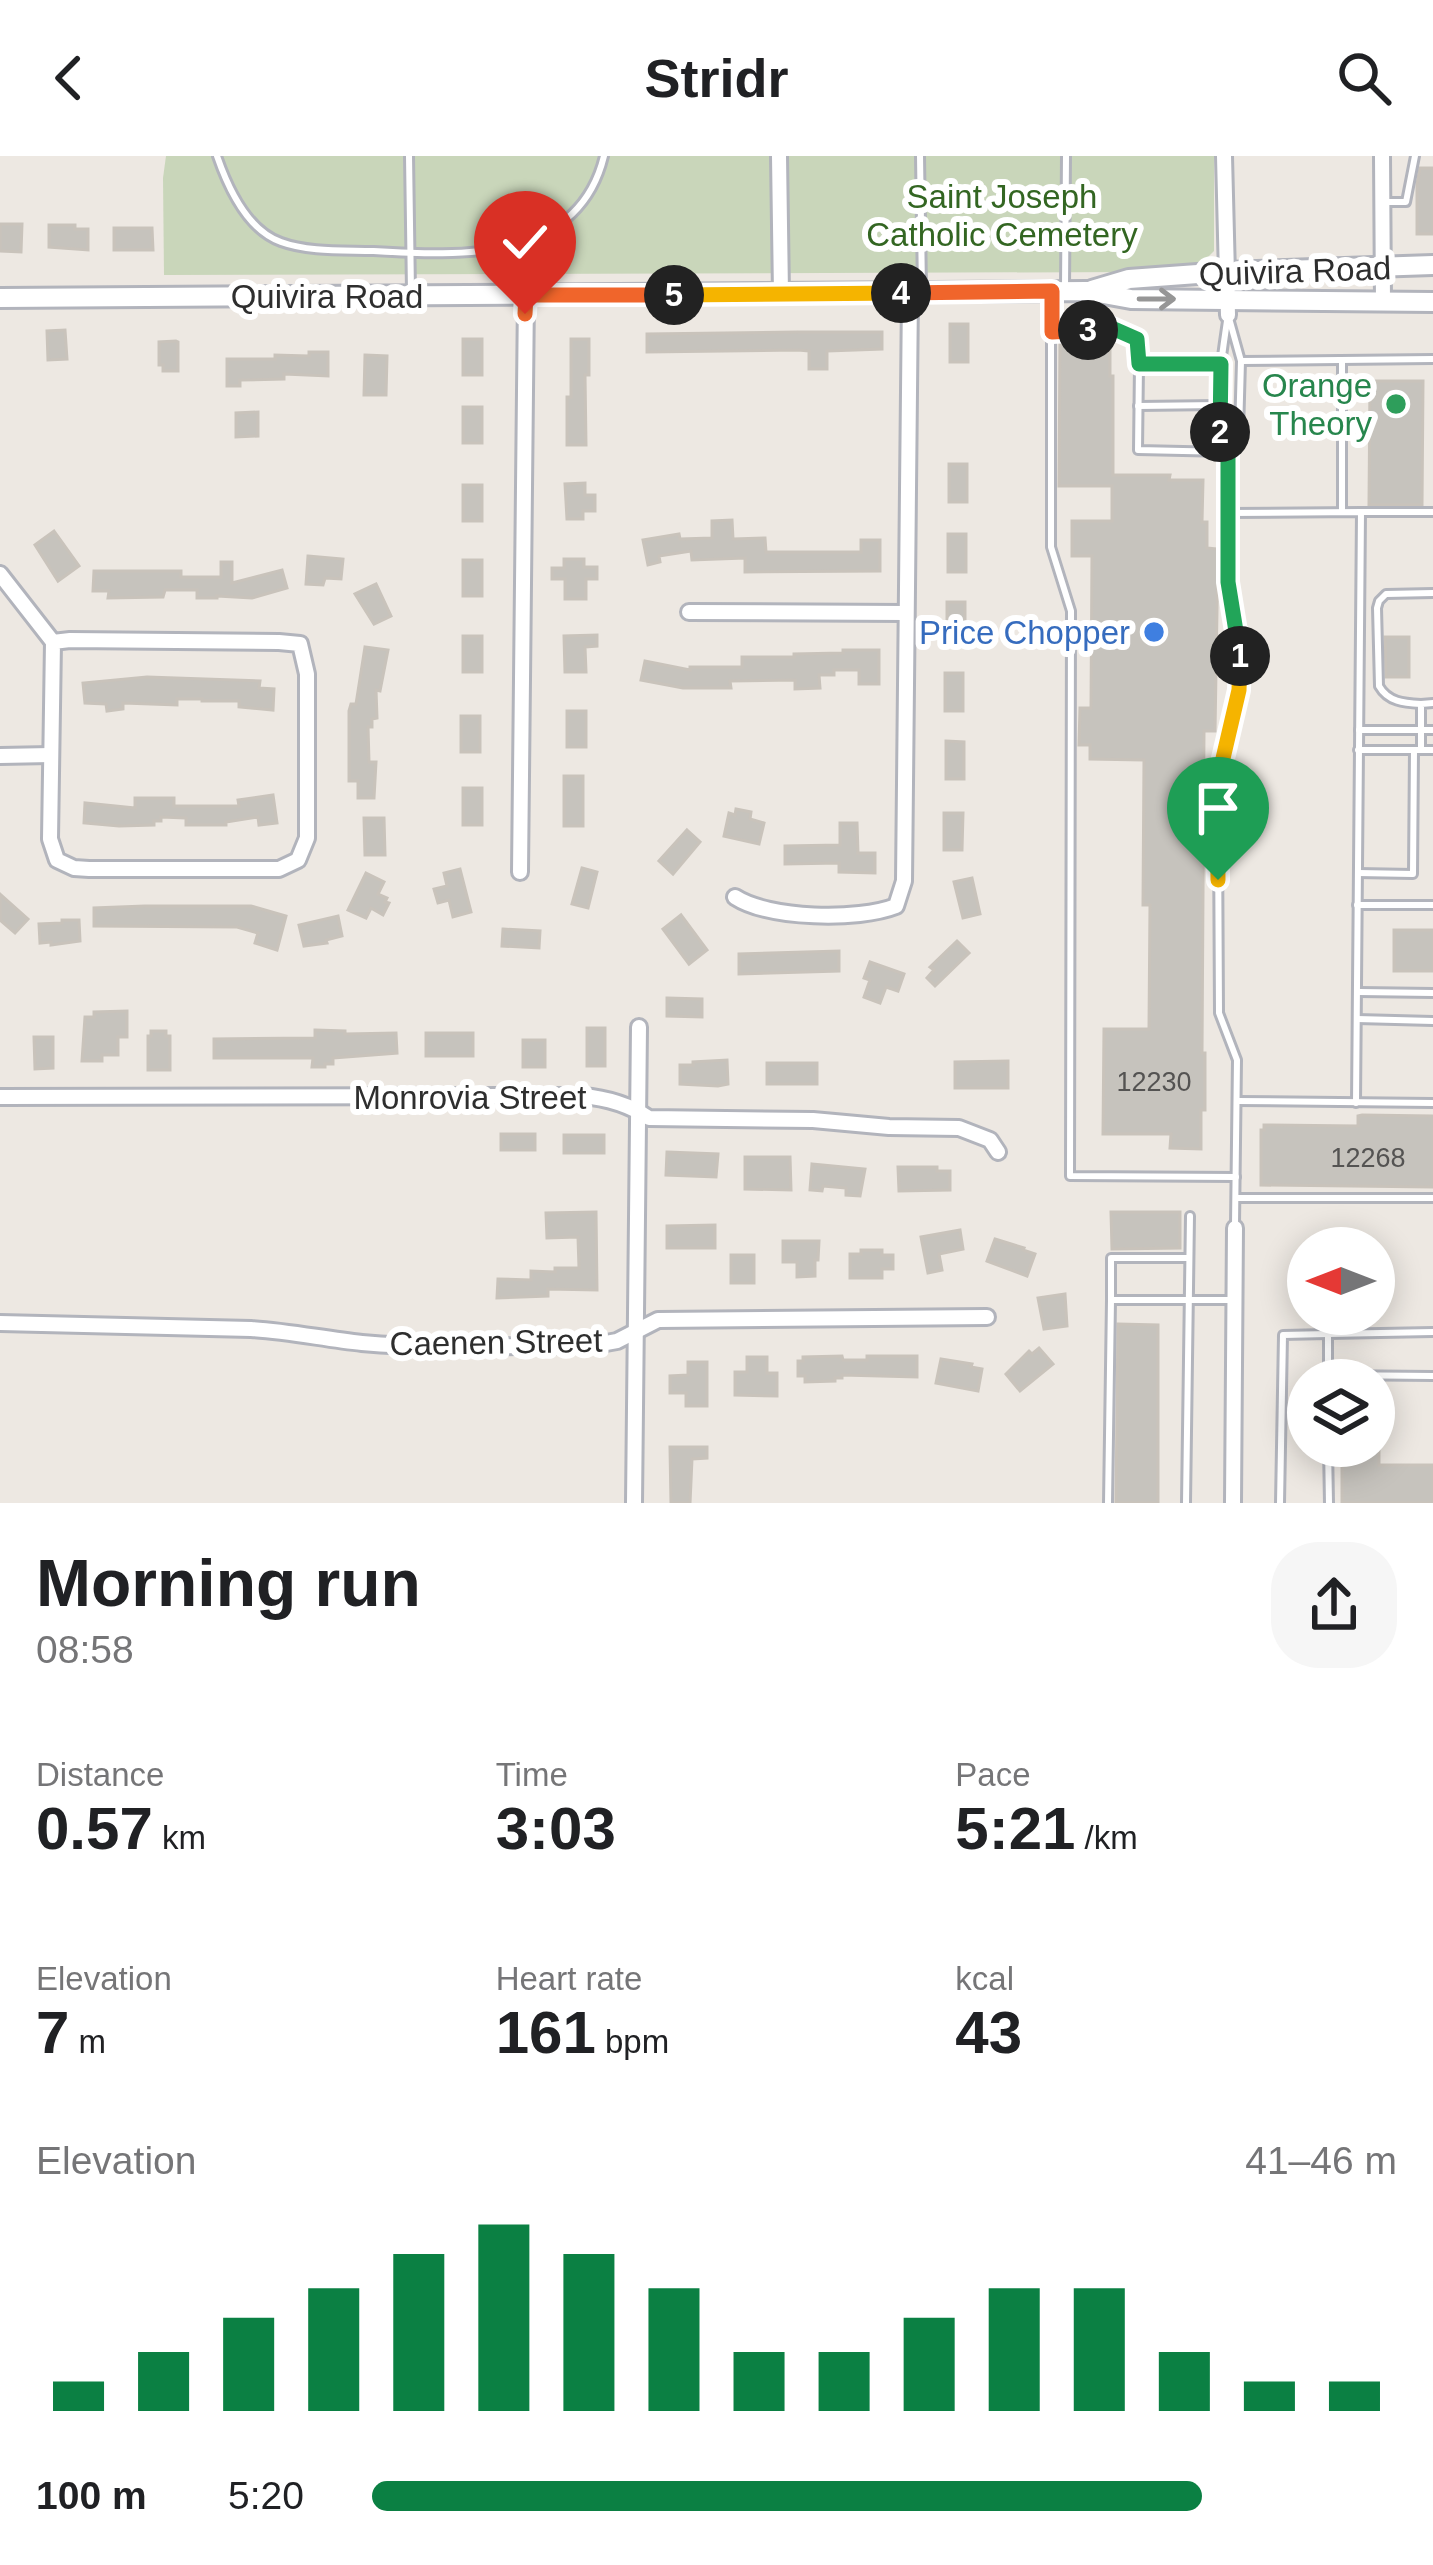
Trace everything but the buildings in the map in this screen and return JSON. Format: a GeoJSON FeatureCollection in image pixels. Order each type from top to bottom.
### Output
{"type":"FeatureCollection","features":[{"type":"Feature","properties":{"kind":"main road","name":"Quivira Road"},"geometry":{"type":"LineString","coordinates":[[0,298],[1087,291],[1132,299],[1227,293],[1383,266],[1433,265]]}},
{"type":"Feature","properties":{"kind":"main road","name":"Quivira Road"},"geometry":{"type":"LineString","coordinates":[[1227,293],[1433,302]]}},
{"type":"Feature","properties":{"kind":"street"},"geometry":{"type":"LineString","coordinates":[[779,156],[781,294]]}},
{"type":"Feature","properties":{"kind":"street"},"geometry":{"type":"LineString","coordinates":[[1223,156],[1227,293]]}},
{"type":"Feature","properties":{"kind":"street"},"geometry":{"type":"LineString","coordinates":[[1382,156],[1383,302]]}},
{"type":"Feature","properties":{"kind":"street"},"geometry":{"type":"LineString","coordinates":[[735,897],[768,912],[873,915],[896,906],[904,881],[916,293]]}},
{"type":"Feature","properties":{"kind":"street"},"geometry":{"type":"LineString","coordinates":[[520,872],[526,295]]}},
{"type":"Feature","properties":{"kind":"street"},"geometry":{"type":"LineString","coordinates":[[0,574],[53,642],[50,839],[57,860],[89,869],[279,869],[298,860],[307,838],[307,674],[300,644],[53,642]]}},
{"type":"Feature","properties":{"kind":"street"},"geometry":{"type":"LineString","coordinates":[[689,612],[906,613]]}},
{"type":"Feature","properties":{"kind":"street"},"geometry":{"type":"LineString","coordinates":[[0,756],[51,755]]}},
{"type":"Feature","properties":{"kind":"street"},"geometry":{"type":"LineString","coordinates":[[634,1503],[639,1027]]}},
{"type":"Feature","properties":{"kind":"street","name":"Monrovia Street"},"geometry":{"type":"LineString","coordinates":[[0,1097],[582,1096],[607,1098],[649,1118],[959,1128],[990,1140],[998,1152]]}},
{"type":"Feature","properties":{"kind":"street"},"geometry":{"type":"LineString","coordinates":[[1233,1503],[1235,1228]]}},
{"type":"Feature","properties":{"kind":"street","name":"Caenen Street"},"geometry":{"type":"LineString","coordinates":[[0,1322],[290,1331],[409,1345],[595,1345],[617,1341],[658,1320],[988,1317]]}},
{"type":"Feature","properties":{"kind":"lane"},"geometry":{"type":"LineString","coordinates":[[217,156],[224,177],[256,226],[280,242],[409,253],[494,250],[547,234],[586,197],[604,156]]}},
{"type":"Feature","properties":{"kind":"lane"},"geometry":{"type":"LineString","coordinates":[[409,156],[411,296]]}},
{"type":"Feature","properties":{"kind":"lane"},"geometry":{"type":"LineString","coordinates":[[916,293],[920,156]]}},
{"type":"Feature","properties":{"kind":"lane"},"geometry":{"type":"LineString","coordinates":[[1066,156],[1052,332],[1051,548],[1071,611],[1070,1176],[1236,1177]]}},
{"type":"Feature","properties":{"kind":"lane"},"geometry":{"type":"LineString","coordinates":[[1382,202],[1406,202],[1414,156]]}},
{"type":"Feature","properties":{"kind":"lane"},"geometry":{"type":"LineString","coordinates":[[1227,293],[1240,361],[1239,433],[1228,452]]}},
{"type":"Feature","properties":{"kind":"lane"},"geometry":{"type":"LineString","coordinates":[[1227,293],[1220,437],[1228,452],[1228,582],[1241,647],[1239,690],[1217,784],[1219,1013],[1237,1060],[1235,1228]]}},
{"type":"Feature","properties":{"kind":"lane"},"geometry":{"type":"LineString","coordinates":[[1052,332],[1112,328],[1137,339],[1138,450],[1228,452]]}},
{"type":"Feature","properties":{"kind":"lane"},"geometry":{"type":"LineString","coordinates":[[1240,361],[1433,359]]}},
{"type":"Feature","properties":{"kind":"lane"},"geometry":{"type":"LineString","coordinates":[[1342,360],[1342,512]]}},
{"type":"Feature","properties":{"kind":"lane"},"geometry":{"type":"LineString","coordinates":[[1139,364],[1221,364]]}},
{"type":"Feature","properties":{"kind":"lane"},"geometry":{"type":"LineString","coordinates":[[1138,406],[1220,405]]}},
{"type":"Feature","properties":{"kind":"lane"},"geometry":{"type":"LineString","coordinates":[[1356,1102],[1361,512]]}},
{"type":"Feature","properties":{"kind":"lane"},"geometry":{"type":"LineString","coordinates":[[1228,513],[1433,512]]}},
{"type":"Feature","properties":{"kind":"lane"},"geometry":{"type":"LineString","coordinates":[[1433,593],[1386,594],[1377,608],[1379,686],[1398,702],[1433,703]]}},
{"type":"Feature","properties":{"kind":"lane"},"geometry":{"type":"LineString","coordinates":[[1358,874],[1413,874],[1421,704]]}},
{"type":"Feature","properties":{"kind":"lane"},"geometry":{"type":"LineString","coordinates":[[1359,730],[1433,730]]}},
{"type":"Feature","properties":{"kind":"lane"},"geometry":{"type":"LineString","coordinates":[[1358,750],[1433,750]]}},
{"type":"Feature","properties":{"kind":"lane"},"geometry":{"type":"LineString","coordinates":[[1358,905],[1433,905]]}},
{"type":"Feature","properties":{"kind":"lane"},"geometry":{"type":"LineString","coordinates":[[1357,992],[1433,993]]}},
{"type":"Feature","properties":{"kind":"lane"},"geometry":{"type":"LineString","coordinates":[[1357,1019],[1433,1021]]}},
{"type":"Feature","properties":{"kind":"lane"},"geometry":{"type":"LineString","coordinates":[[1237,1101],[1433,1103]]}},
{"type":"Feature","properties":{"kind":"lane"},"geometry":{"type":"LineString","coordinates":[[1235,1198],[1433,1198]]}},
{"type":"Feature","properties":{"kind":"lane"},"geometry":{"type":"LineString","coordinates":[[1186,1503],[1190,1216]]}},
{"type":"Feature","properties":{"kind":"lane"},"geometry":{"type":"LineString","coordinates":[[1108,1503],[1111,1258],[1190,1258]]}},
{"type":"Feature","properties":{"kind":"lane"},"geometry":{"type":"LineString","coordinates":[[1111,1300],[1234,1300]]}},
{"type":"Feature","properties":{"kind":"lane"},"geometry":{"type":"LineString","coordinates":[[1395,1333],[1433,1332]]}},
{"type":"Feature","properties":{"kind":"lane"},"geometry":{"type":"LineString","coordinates":[[1280,1503],[1282,1334],[1287,1334]]}},
{"type":"Feature","properties":{"kind":"lane"},"geometry":{"type":"LineString","coordinates":[[1395,1377],[1433,1376]]}},
{"type":"Feature","properties":{"kind":"lane"},"geometry":{"type":"LineString","coordinates":[[1328,1467],[1329,1503]]}},
{"type":"Feature","properties":{"kind":"green space","name":"Saint Joseph Catholic Cemetery"},"geometry":{"type":"Polygon","coordinates":[[[166,156],[1214,156],[1214,251],[1199,266],[1138,272],[164,275],[166,156]]]}},
{"type":"Feature","properties":{"kind":"place","name":"Orange Theory"},"geometry":{"type":"Point","coordinates":[1396,404]}},
{"type":"Feature","properties":{"kind":"place","name":"Price Chopper"},"geometry":{"type":"Point","coordinates":[1154,632]}},
{"type":"Feature","properties":{"kind":"route"},"geometry":{"type":"LineString","coordinates":[[525,314],[526,295],[1052,291],[1052,332],[1112,328],[1137,339],[1139,364],[1221,364],[1220,437],[1228,452],[1228,582],[1241,647],[1239,690],[1217,784],[1218,880]]}}]}
